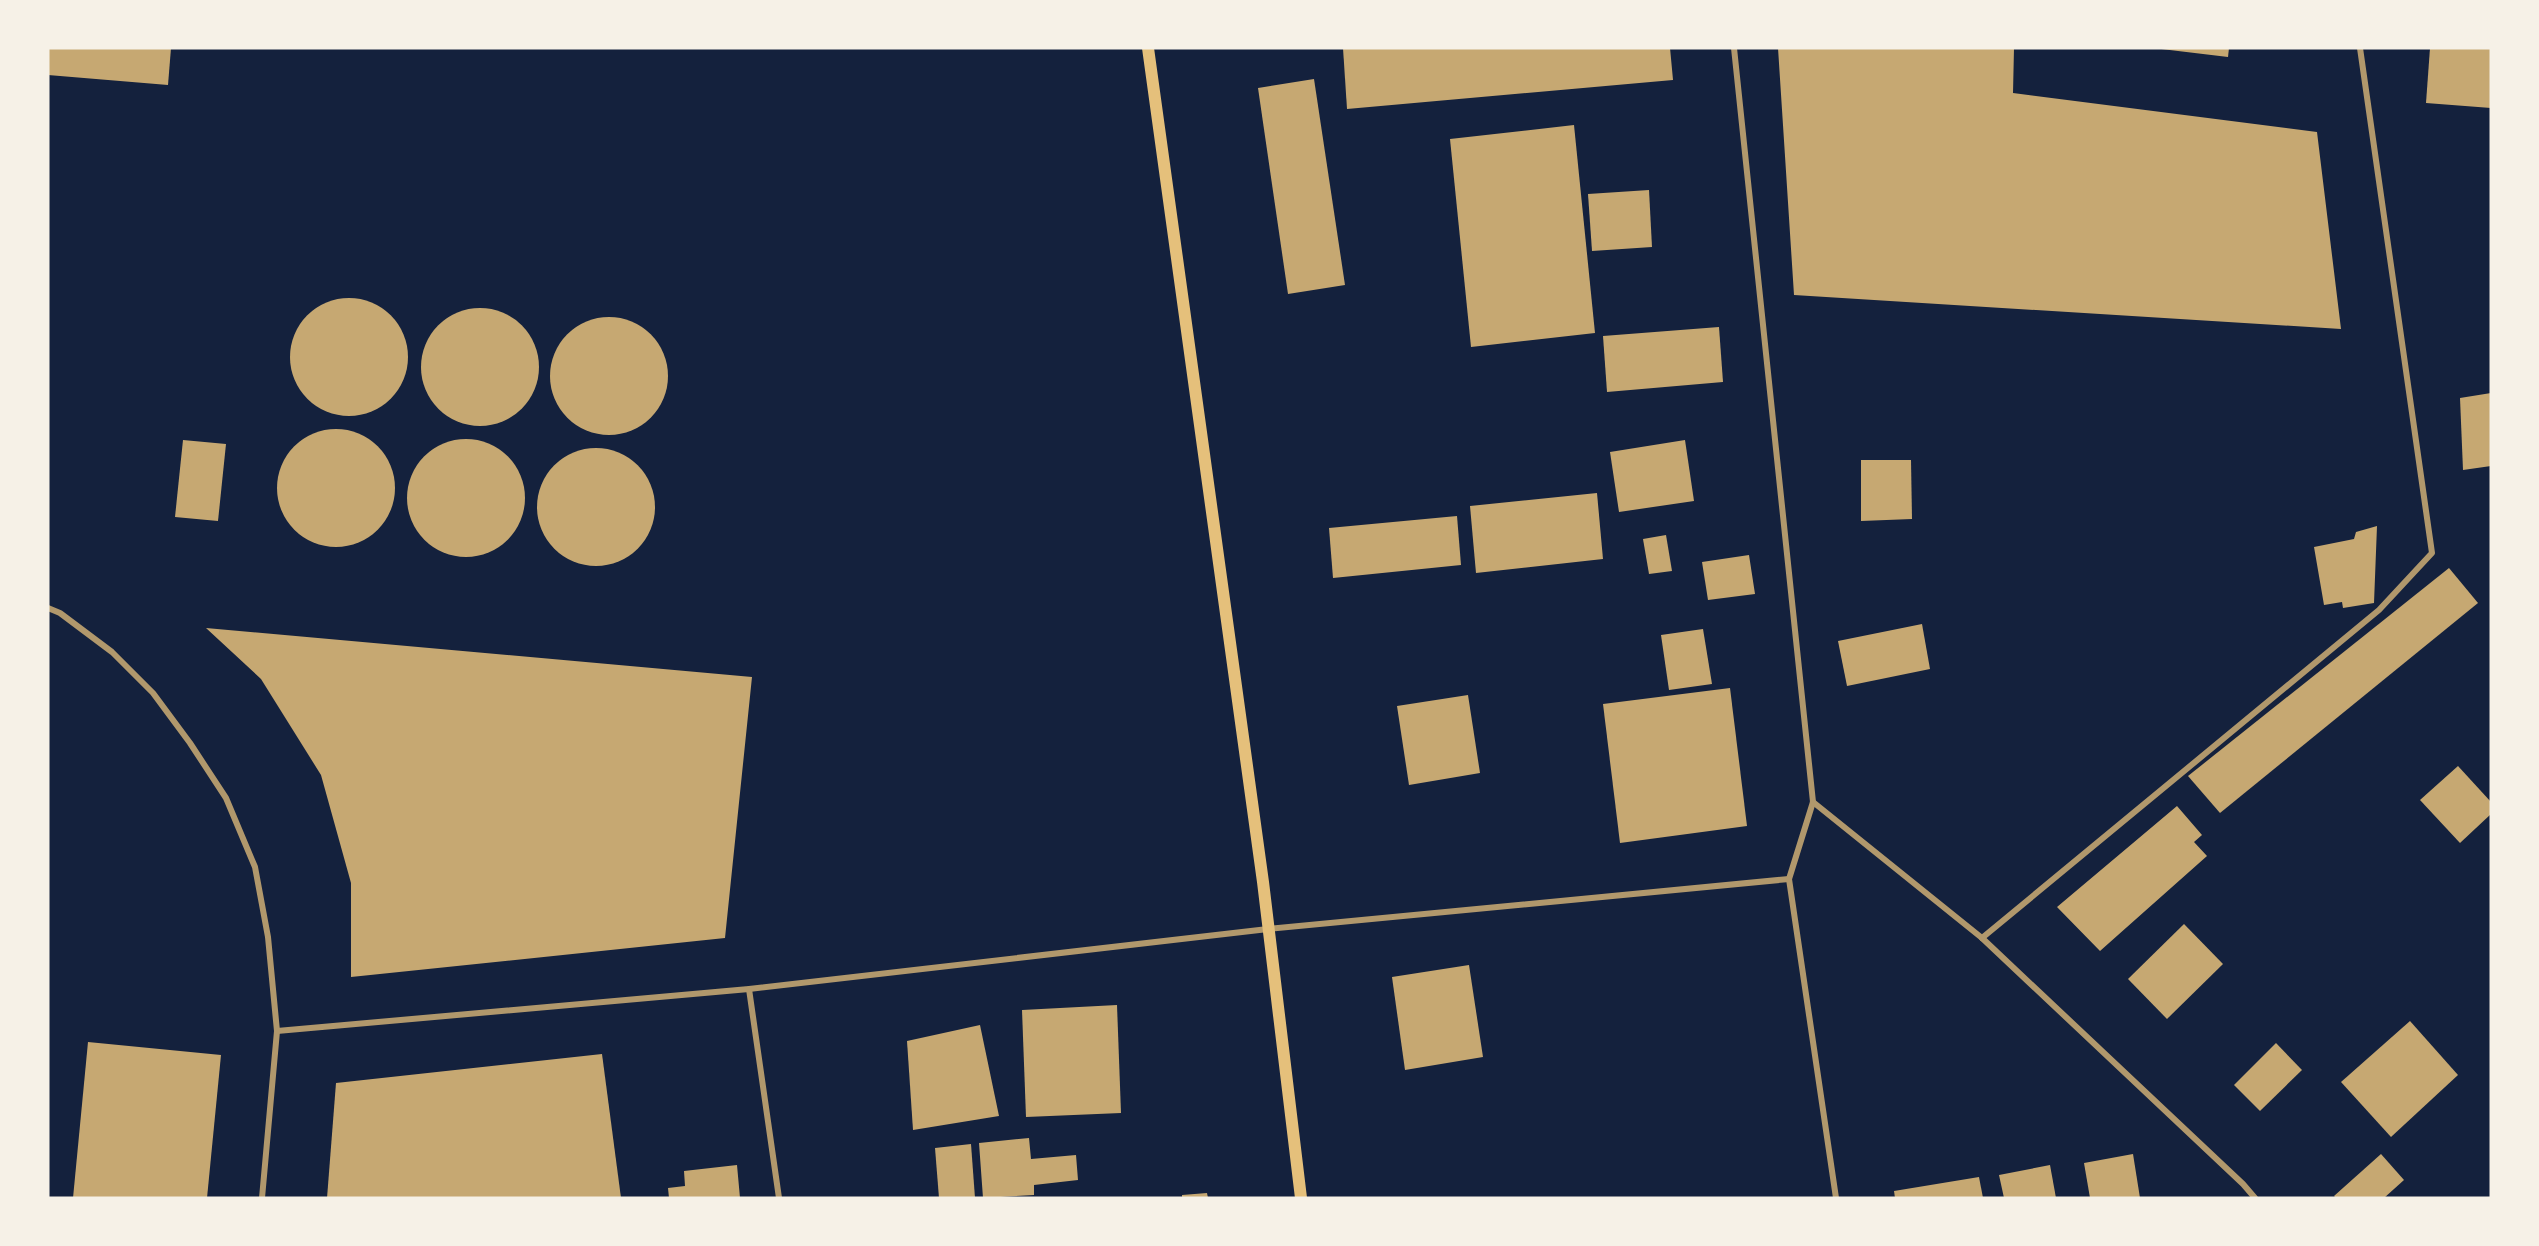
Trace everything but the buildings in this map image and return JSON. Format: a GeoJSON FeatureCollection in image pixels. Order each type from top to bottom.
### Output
{"type":"FeatureCollection","features":[{"type":"Feature","properties":{"kind":"main road"},"geometry":{"type":"LineString","coordinates":[[1148,48],[1268,929],[1301,1198]]}},
{"type":"Feature","properties":{"kind":"street"},"geometry":{"type":"LineString","coordinates":[[1734,48],[1813,802],[1789,879],[1836,1198]]}},
{"type":"Feature","properties":{"kind":"street"},"geometry":{"type":"LineString","coordinates":[[1982,938],[2379,610],[2432,553],[2360,48]]}},
{"type":"Feature","properties":{"kind":"street"},"geometry":{"type":"LineString","coordinates":[[48,608],[60,613],[112,652],[153,693],[190,743],[226,798],[255,867],[268,937],[277,1031],[262,1198]]}},
{"type":"Feature","properties":{"kind":"street"},"geometry":{"type":"LineString","coordinates":[[1813,802],[1982,938],[2242,1184],[2254,1198]]}},
{"type":"Feature","properties":{"kind":"street"},"geometry":{"type":"LineString","coordinates":[[277,1031],[749,989],[1268,929],[1789,879]]}},
{"type":"Feature","properties":{"kind":"street"},"geometry":{"type":"LineString","coordinates":[[749,989],[779,1198]]}}]}
